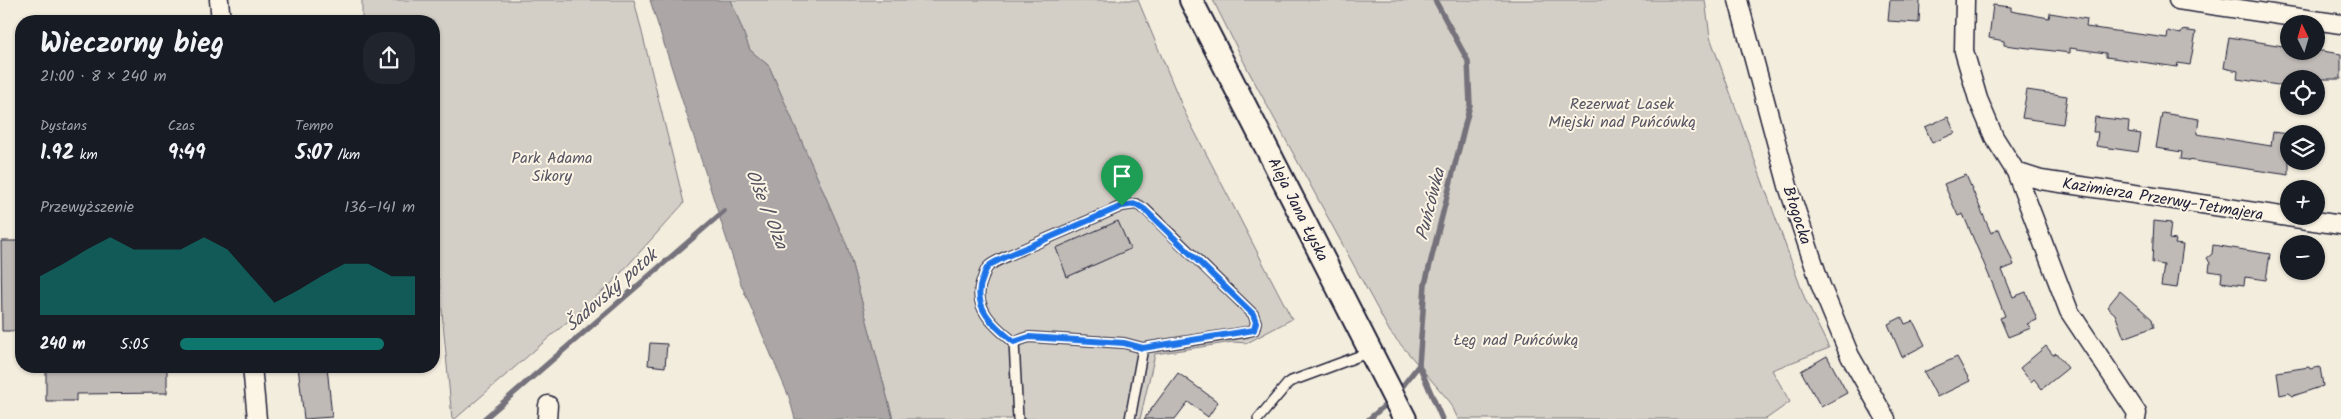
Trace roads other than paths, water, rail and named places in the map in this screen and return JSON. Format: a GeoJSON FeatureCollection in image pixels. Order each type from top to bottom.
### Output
{"type":"FeatureCollection","features":[{"type":"Feature","properties":{"kind":"street"},"geometry":{"type":"LineString","coordinates":[[219,0],[220,15]]}},
{"type":"Feature","properties":{"kind":"street","name":"Aleja Jana Łyska"},"geometry":{"type":"LineString","coordinates":[[1191,0],[1402,412]]}},
{"type":"Feature","properties":{"kind":"street","name":"Błogocka"},"geometry":{"type":"LineString","coordinates":[[1738,0],[1788,186],[1821,286],[1850,356],[1886,419]]}},
{"type":"Feature","properties":{"kind":"street"},"geometry":{"type":"LineString","coordinates":[[1965,0],[1964,51],[1970,78],[1994,137],[2016,172],[2069,311],[2137,413],[2136,419]]}},
{"type":"Feature","properties":{"kind":"street"},"geometry":{"type":"LineString","coordinates":[[2178,0],[2341,24]]}},
{"type":"Feature","properties":{"kind":"street","name":"Kazimierza Przerwy-Tetmajera"},"geometry":{"type":"LineString","coordinates":[[2016,172],[2040,180],[2341,225]]}},
{"type":"Feature","properties":{"kind":"street"},"geometry":{"type":"LineString","coordinates":[[253,373],[257,419]]}},
{"type":"Feature","properties":{"kind":"lane"},"geometry":{"type":"LineString","coordinates":[[1014,342],[1029,337],[1124,343],[1143,348],[1246,332],[1254,330],[1256,322],[1253,314],[1144,209],[1136,204],[1122,206],[1005,257],[988,267],[980,284],[979,301],[984,313],[993,324],[1014,342],[1018,419]]}},
{"type":"Feature","properties":{"kind":"lane"},"geometry":{"type":"LineString","coordinates":[[1130,419],[1143,348]]}},
{"type":"Feature","properties":{"kind":"lane"},"geometry":{"type":"LineString","coordinates":[[1258,419],[1290,382],[1350,362],[1372,351]]}},
{"type":"Feature","properties":{"kind":"water","name":"Olše / Olza"},"geometry":{"type":"Polygon","coordinates":[[[650,0],[731,0],[750,50],[769,66],[847,246],[893,419],[795,419],[789,397],[741,284],[650,0]]]}},
{"type":"Feature","properties":{"kind":"waterway","name":"Puńcówka"},"geometry":{"type":"LineString","coordinates":[[1435,0],[1468,61],[1470,105],[1425,284],[1419,365],[1442,419]]}},
{"type":"Feature","properties":{"kind":"waterway","name":"Šadovský potok"},"geometry":{"type":"LineString","coordinates":[[484,419],[724,211]]}},
{"type":"Feature","properties":{"kind":"waterway"},"geometry":{"type":"LineString","coordinates":[[1398,392],[1419,365]]}},
{"type":"Feature","properties":{"kind":"waterway"},"geometry":{"type":"LineString","coordinates":[[1369,419],[1390,401]]}},
{"type":"Feature","properties":{"kind":"park label","name":"Rezerwat Lasek Miejski nad Puńcówką"},"geometry":{"type":"Point","coordinates":[1622,112]}},
{"type":"Feature","properties":{"kind":"park label","name":"Park Adama Sikory"},"geometry":{"type":"Point","coordinates":[552,166]}},
{"type":"Feature","properties":{"kind":"park label","name":"Łęg nad Puńcówką"},"geometry":{"type":"Point","coordinates":[1516,339]}}]}
